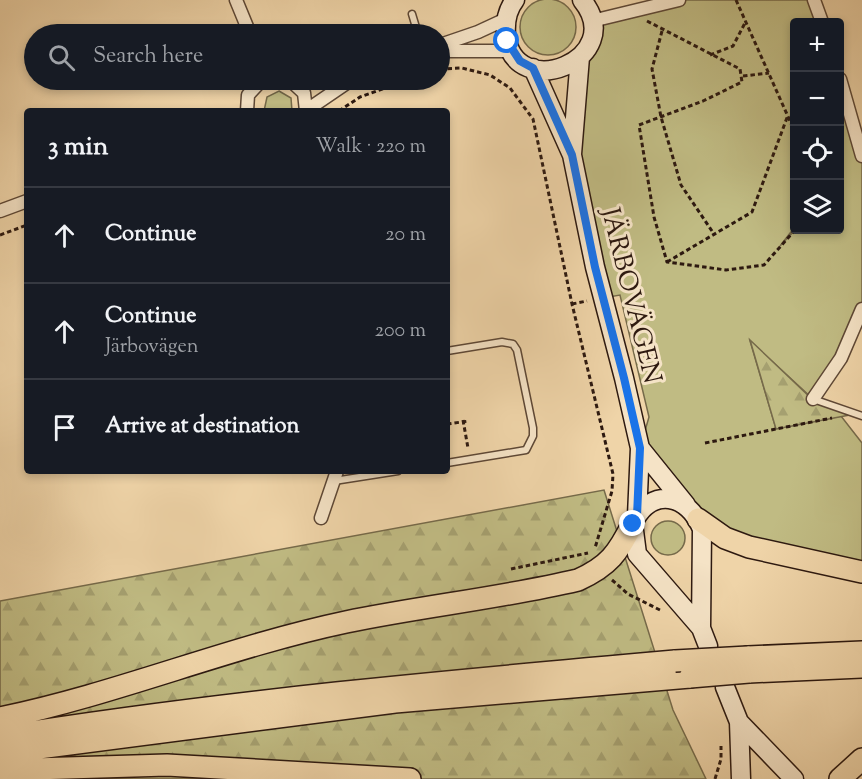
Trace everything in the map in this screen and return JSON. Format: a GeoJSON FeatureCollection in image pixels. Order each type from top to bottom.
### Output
{"type":"FeatureCollection","features":[{"type":"Feature","properties":{"kind":"highway"},"geometry":{"type":"LineString","coordinates":[[692,512],[725,538],[749,547],[862,572]]}},
{"type":"Feature","properties":{"kind":"highway"},"geometry":{"type":"LineString","coordinates":[[0,718],[64,705],[224,653],[345,622],[578,580],[604,567],[618,552],[635,520]]}},
{"type":"Feature","properties":{"kind":"highway"},"geometry":{"type":"LineString","coordinates":[[0,753],[395,702],[690,677],[748,664],[862,652]]}},
{"type":"Feature","properties":{"kind":"highway"},"geometry":{"type":"LineString","coordinates":[[0,737],[100,721],[392,687],[675,662],[862,667]]}},
{"type":"Feature","properties":{"kind":"highway"},"geometry":{"type":"LineString","coordinates":[[840,779],[862,759]]}},
{"type":"Feature","properties":{"kind":"highway"},"geometry":{"type":"LineString","coordinates":[[0,770],[167,765],[410,779]]}},
{"type":"Feature","properties":{"kind":"main road"},"geometry":{"type":"LineString","coordinates":[[515,0],[506,19],[507,41],[512,51],[533,68],[557,70],[580,57]]}},
{"type":"Feature","properties":{"kind":"main road"},"geometry":{"type":"LineString","coordinates":[[582,0],[592,21]]}},
{"type":"Feature","properties":{"kind":"main road","name":"JÄRBOVÄGEN"},"geometry":{"type":"LineString","coordinates":[[572,155],[580,57],[588,48],[592,35],[592,21]]}},
{"type":"Feature","properties":{"kind":"main road","name":"JÄRBOVÄGEN"},"geometry":{"type":"LineString","coordinates":[[533,68],[572,155],[595,267],[640,448],[635,520],[637,554],[701,628],[708,646]]}},
{"type":"Feature","properties":{"kind":"main road","name":"JÄRBOVÄGEN"},"geometry":{"type":"LineString","coordinates":[[640,448],[692,512],[704,545],[701,628]]}},
{"type":"Feature","properties":{"kind":"main road"},"geometry":{"type":"LineString","coordinates":[[635,520],[658,499],[674,499],[692,512]]}},
{"type":"Feature","properties":{"kind":"main road"},"geometry":{"type":"LineString","coordinates":[[725,687],[739,722],[741,779]]}},
{"type":"Feature","properties":{"kind":"main road"},"geometry":{"type":"LineString","coordinates":[[739,722],[794,779]]}},
{"type":"Feature","properties":{"kind":"street"},"geometry":{"type":"LineString","coordinates":[[236,0],[245,24]]}},
{"type":"Feature","properties":{"kind":"street"},"geometry":{"type":"LineString","coordinates":[[592,21],[679,0]]}},
{"type":"Feature","properties":{"kind":"street"},"geometry":{"type":"LineString","coordinates":[[814,0],[821,18]]}},
{"type":"Feature","properties":{"kind":"street"},"geometry":{"type":"LineString","coordinates":[[450,42],[506,19]]}},
{"type":"Feature","properties":{"kind":"street"},"geometry":{"type":"LineString","coordinates":[[450,50],[512,51]]}},
{"type":"Feature","properties":{"kind":"street"},"geometry":{"type":"LineString","coordinates":[[301,90],[304,93],[306,108]]}},
{"type":"Feature","properties":{"kind":"street"},"geometry":{"type":"LineString","coordinates":[[311,108],[337,90]]}},
{"type":"Feature","properties":{"kind":"street"},"geometry":{"type":"LineString","coordinates":[[844,93],[862,156]]}},
{"type":"Feature","properties":{"kind":"street"},"geometry":{"type":"LineString","coordinates":[[238,108],[249,95]]}},
{"type":"Feature","properties":{"kind":"street"},"geometry":{"type":"LineString","coordinates":[[0,211],[24,202]]}},
{"type":"Feature","properties":{"kind":"street"},"geometry":{"type":"LineString","coordinates":[[813,399],[841,358],[862,309]]}},
{"type":"Feature","properties":{"kind":"street"},"geometry":{"type":"LineString","coordinates":[[321,518],[335,476]]}},
{"type":"Feature","properties":{"kind":"lane"},"geometry":{"type":"LineString","coordinates":[[412,14],[415,24]]}},
{"type":"Feature","properties":{"kind":"lane"},"geometry":{"type":"LineString","coordinates":[[450,351],[502,342],[513,344],[517,350],[533,428],[531,444],[526,450],[450,462]]}},
{"type":"Feature","properties":{"kind":"lane"},"geometry":{"type":"LineString","coordinates":[[813,399],[862,416]]}},
{"type":"Feature","properties":{"kind":"lane"},"geometry":{"type":"LineString","coordinates":[[335,476],[360,474]]}},
{"type":"Feature","properties":{"kind":"path"},"geometry":{"type":"LineString","coordinates":[[736,0],[793,126]]}},
{"type":"Feature","properties":{"kind":"path"},"geometry":{"type":"LineString","coordinates":[[632,11],[662,31],[740,69],[743,76],[742,82],[704,101],[639,125],[654,217],[667,262]]}},
{"type":"Feature","properties":{"kind":"path"},"geometry":{"type":"LineString","coordinates":[[710,55],[733,46],[746,21]]}},
{"type":"Feature","properties":{"kind":"path"},"geometry":{"type":"LineString","coordinates":[[662,31],[652,69],[661,117],[681,185],[714,234]]}},
{"type":"Feature","properties":{"kind":"path"},"geometry":{"type":"LineString","coordinates":[[450,69],[462,68],[490,75],[510,88],[533,118],[577,327],[614,474],[612,491],[595,541],[595,549],[511,568]]}},
{"type":"Feature","properties":{"kind":"path"},"geometry":{"type":"LineString","coordinates":[[743,76],[769,73]]}},
{"type":"Feature","properties":{"kind":"path"},"geometry":{"type":"LineString","coordinates":[[344,108],[360,97],[380,90]]}},
{"type":"Feature","properties":{"kind":"path"},"geometry":{"type":"LineString","coordinates":[[667,262],[752,212],[788,115]]}},
{"type":"Feature","properties":{"kind":"path"},"geometry":{"type":"LineString","coordinates":[[0,235],[24,226]]}},
{"type":"Feature","properties":{"kind":"path"},"geometry":{"type":"LineString","coordinates":[[667,262],[726,270],[764,265],[791,234]]}},
{"type":"Feature","properties":{"kind":"path"},"geometry":{"type":"LineString","coordinates":[[705,443],[855,414]]}},
{"type":"Feature","properties":{"kind":"path"},"geometry":{"type":"LineString","coordinates":[[463,421],[470,459]]}},
{"type":"Feature","properties":{"kind":"path"},"geometry":{"type":"LineString","coordinates":[[450,423],[469,421]]}},
{"type":"Feature","properties":{"kind":"path"},"geometry":{"type":"LineString","coordinates":[[604,567],[610,577],[628,594],[664,611]]}},
{"type":"Feature","properties":{"kind":"path"},"geometry":{"type":"LineString","coordinates":[[715,779],[721,759],[721,739]]}},
{"type":"Feature","properties":{"kind":"green space"},"geometry":{"type":"Polygon","coordinates":[[[542,-1],[554,-1],[564,3],[572,11],[576,27],[572,43],[564,51],[554,55],[542,55],[532,51],[524,43],[520,33],[520,21],[524,11],[532,3],[542,-1]]]}},
{"type":"Feature","properties":{"kind":"green space"},"geometry":{"type":"Polygon","coordinates":[[[679,0],[814,0],[821,18],[790,18],[790,233],[780,246],[791,234],[844,234],[844,93],[862,156],[862,309],[813,399],[750,341],[776,429],[841,416],[862,443],[862,572],[725,538],[640,448],[649,417],[620,295],[603,298],[572,155],[592,21],[679,0]]]}},
{"type":"Feature","properties":{"kind":"green space"},"geometry":{"type":"Polygon","coordinates":[[[279,91],[291,98],[292,108],[265,108],[267,97],[279,91]]]}},
{"type":"Feature","properties":{"kind":"green space"},"geometry":{"type":"Polygon","coordinates":[[[750,340],[812,399],[855,414],[776,429],[750,340]]]}},
{"type":"Feature","properties":{"kind":"green space"},"geometry":{"type":"Polygon","coordinates":[[[604,490],[673,710],[706,779],[0,779],[0,601],[604,490]]]}},
{"type":"Feature","properties":{"kind":"green space"},"geometry":{"type":"Polygon","coordinates":[[[668,521],[680,526],[685,538],[680,550],[668,555],[656,550],[651,538],[656,526],[668,521]]]}},
{"type":"Feature","properties":{"kind":"route"},"geometry":{"type":"LineString","coordinates":[[507,41],[520,61],[533,68],[572,155],[595,267],[640,448],[637,516],[633,524]]}}]}
